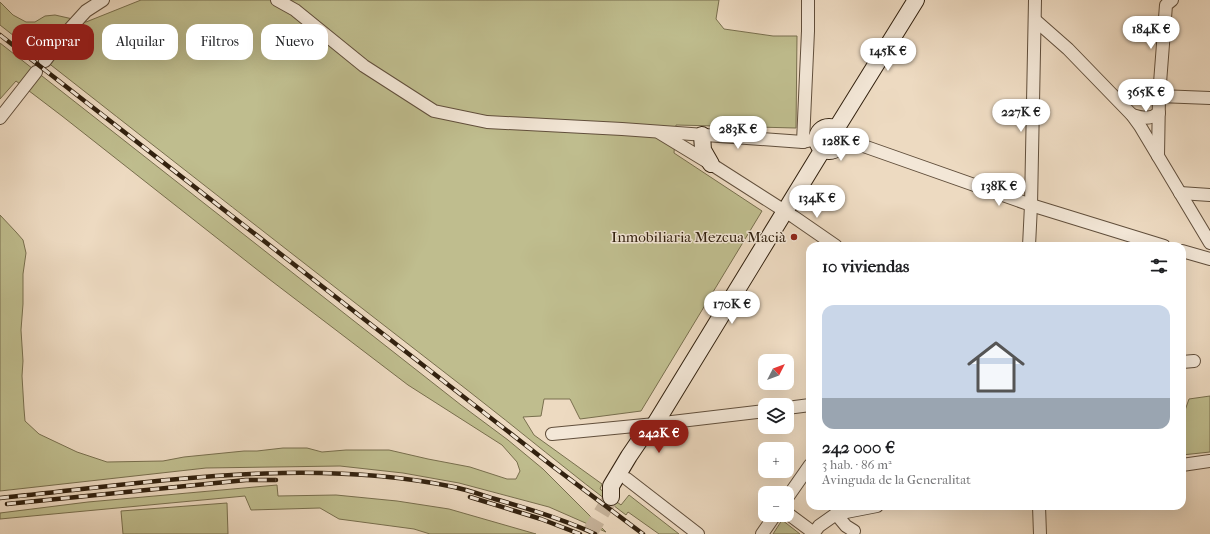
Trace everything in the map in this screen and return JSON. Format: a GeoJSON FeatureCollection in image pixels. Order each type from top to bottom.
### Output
{"type":"FeatureCollection","features":[{"type":"Feature","properties":{"kind":"street"},"geometry":{"type":"LineString","coordinates":[[45,61],[66,33],[86,11],[103,0]]}},
{"type":"Feature","properties":{"kind":"street"},"geometry":{"type":"LineString","coordinates":[[277,0],[295,10],[364,66],[434,110],[486,122],[815,143],[827,151],[834,150],[840,144],[839,134],[916,0]]}},
{"type":"Feature","properties":{"kind":"street"},"geometry":{"type":"LineString","coordinates":[[650,429],[654,433],[646,448],[618,492],[611,497],[611,486],[650,429],[785,212],[815,143],[808,31],[808,0]]}},
{"type":"Feature","properties":{"kind":"street"},"geometry":{"type":"LineString","coordinates":[[1029,242],[1035,0]]}},
{"type":"Feature","properties":{"kind":"street"},"geometry":{"type":"LineString","coordinates":[[1158,156],[1160,96],[1169,3]]}},
{"type":"Feature","properties":{"kind":"street"},"geometry":{"type":"LineString","coordinates":[[1035,20],[1068,49],[1132,115],[1210,243]]}},
{"type":"Feature","properties":{"kind":"street"},"geometry":{"type":"LineString","coordinates":[[0,118],[36,72]]}},
{"type":"Feature","properties":{"kind":"street"},"geometry":{"type":"LineString","coordinates":[[1160,96],[1210,98]]}},
{"type":"Feature","properties":{"kind":"street"},"geometry":{"type":"LineString","coordinates":[[1132,115],[1145,118],[1154,117],[1159,113]]}},
{"type":"Feature","properties":{"kind":"street"},"geometry":{"type":"LineString","coordinates":[[657,132],[712,164],[830,242]]}},
{"type":"Feature","properties":{"kind":"street"},"geometry":{"type":"LineString","coordinates":[[839,134],[855,143],[1140,242]]}},
{"type":"Feature","properties":{"kind":"street"},"geometry":{"type":"LineString","coordinates":[[702,135],[703,150],[712,164]]}},
{"type":"Feature","properties":{"kind":"street"},"geometry":{"type":"LineString","coordinates":[[1180,193],[1210,195]]}},
{"type":"Feature","properties":{"kind":"street"},"geometry":{"type":"LineString","coordinates":[[1186,252],[1210,259]]}},
{"type":"Feature","properties":{"kind":"street"},"geometry":{"type":"LineString","coordinates":[[794,407],[806,406]]}},
{"type":"Feature","properties":{"kind":"street"},"geometry":{"type":"LineString","coordinates":[[552,434],[650,429],[758,412]]}},
{"type":"Feature","properties":{"kind":"street"},"geometry":{"type":"LineString","coordinates":[[1186,464],[1210,461]]}},
{"type":"Feature","properties":{"kind":"street"},"geometry":{"type":"LineString","coordinates":[[794,488],[806,471]]}},
{"type":"Feature","properties":{"kind":"street"},"geometry":{"type":"LineString","coordinates":[[627,479],[698,534]]}},
{"type":"Feature","properties":{"kind":"street"},"geometry":{"type":"LineString","coordinates":[[794,519],[813,534],[819,526],[836,514],[855,510],[856,526],[854,533],[836,514]]}},
{"type":"Feature","properties":{"kind":"street"},"geometry":{"type":"LineString","coordinates":[[1039,510],[1040,534]]}},
{"type":"Feature","properties":{"kind":"street"},"geometry":{"type":"LineString","coordinates":[[762,534],[770,522]]}},
{"type":"Feature","properties":{"kind":"shaded area"},"geometry":{"type":"Polygon","coordinates":[[[141,0],[719,0],[716,19],[724,29],[773,36],[797,36],[796,128],[676,125],[674,153],[762,211],[641,411],[580,419],[570,399],[544,399],[541,416],[523,417],[534,435],[602,484],[600,489],[621,505],[629,495],[679,534],[659,534],[628,512],[626,515],[45,60],[94,60],[94,24],[12,24],[12,34],[0,25],[0,2],[13,15],[26,22],[35,22],[45,16],[55,15],[86,22],[141,0]]]}},
{"type":"Feature","properties":{"kind":"shaded area"},"geometry":{"type":"Polygon","coordinates":[[[0,43],[12,52],[12,60],[22,60],[461,405],[508,440],[543,469],[606,532],[549,507],[459,483],[403,473],[340,466],[206,468],[0,491],[0,215],[23,240],[26,253],[23,274],[21,330],[24,409],[25,421],[39,434],[77,452],[107,462],[163,461],[184,457],[244,451],[307,448],[322,452],[346,450],[389,450],[470,467],[507,479],[516,479],[520,471],[517,462],[502,445],[408,385],[269,279],[16,81],[0,99],[0,43]]]}},
{"type":"Feature","properties":{"kind":"shaded area"},"geometry":{"type":"Polygon","coordinates":[[[1210,396],[1210,452],[1186,455],[1186,408],[1189,399],[1210,396]]]}},
{"type":"Feature","properties":{"kind":"shaded area"},"geometry":{"type":"Polygon","coordinates":[[[277,485],[278,496],[336,495],[397,501],[449,509],[536,534],[430,534],[414,529],[339,519],[320,508],[251,510],[245,496],[0,519],[0,513],[88,502],[277,485]]]}},
{"type":"Feature","properties":{"kind":"shaded area"},"geometry":{"type":"Polygon","coordinates":[[[227,503],[228,534],[123,534],[121,511],[227,503]]]}},
{"type":"Feature","properties":{"kind":"shaded area"},"geometry":{"type":"Polygon","coordinates":[[[781,522],[785,522],[800,534],[773,534],[781,522]]]}},
{"type":"Feature","properties":{"kind":"tunnel"},"geometry":{"type":"LineString","coordinates":[[589,534],[611,497]]}},
{"type":"Feature","properties":{"kind":"railway"},"geometry":{"type":"LineString","coordinates":[[0,35],[551,465],[643,534]]}},
{"type":"Feature","properties":{"kind":"railway"},"geometry":{"type":"LineString","coordinates":[[0,498],[227,475],[284,473],[341,474],[398,478],[459,488],[546,515],[595,534]]}},
{"type":"Feature","properties":{"kind":"railway"},"geometry":{"type":"LineString","coordinates":[[7,504],[246,480],[276,480]]}},
{"type":"Feature","properties":{"kind":"railway"},"geometry":{"type":"LineString","coordinates":[[470,497],[541,519],[580,534]]}},
{"type":"Feature","properties":{"kind":"place","name":"Inmobiliaria Mezcua Macià"},"geometry":{"type":"Point","coordinates":[794,237]}}]}
